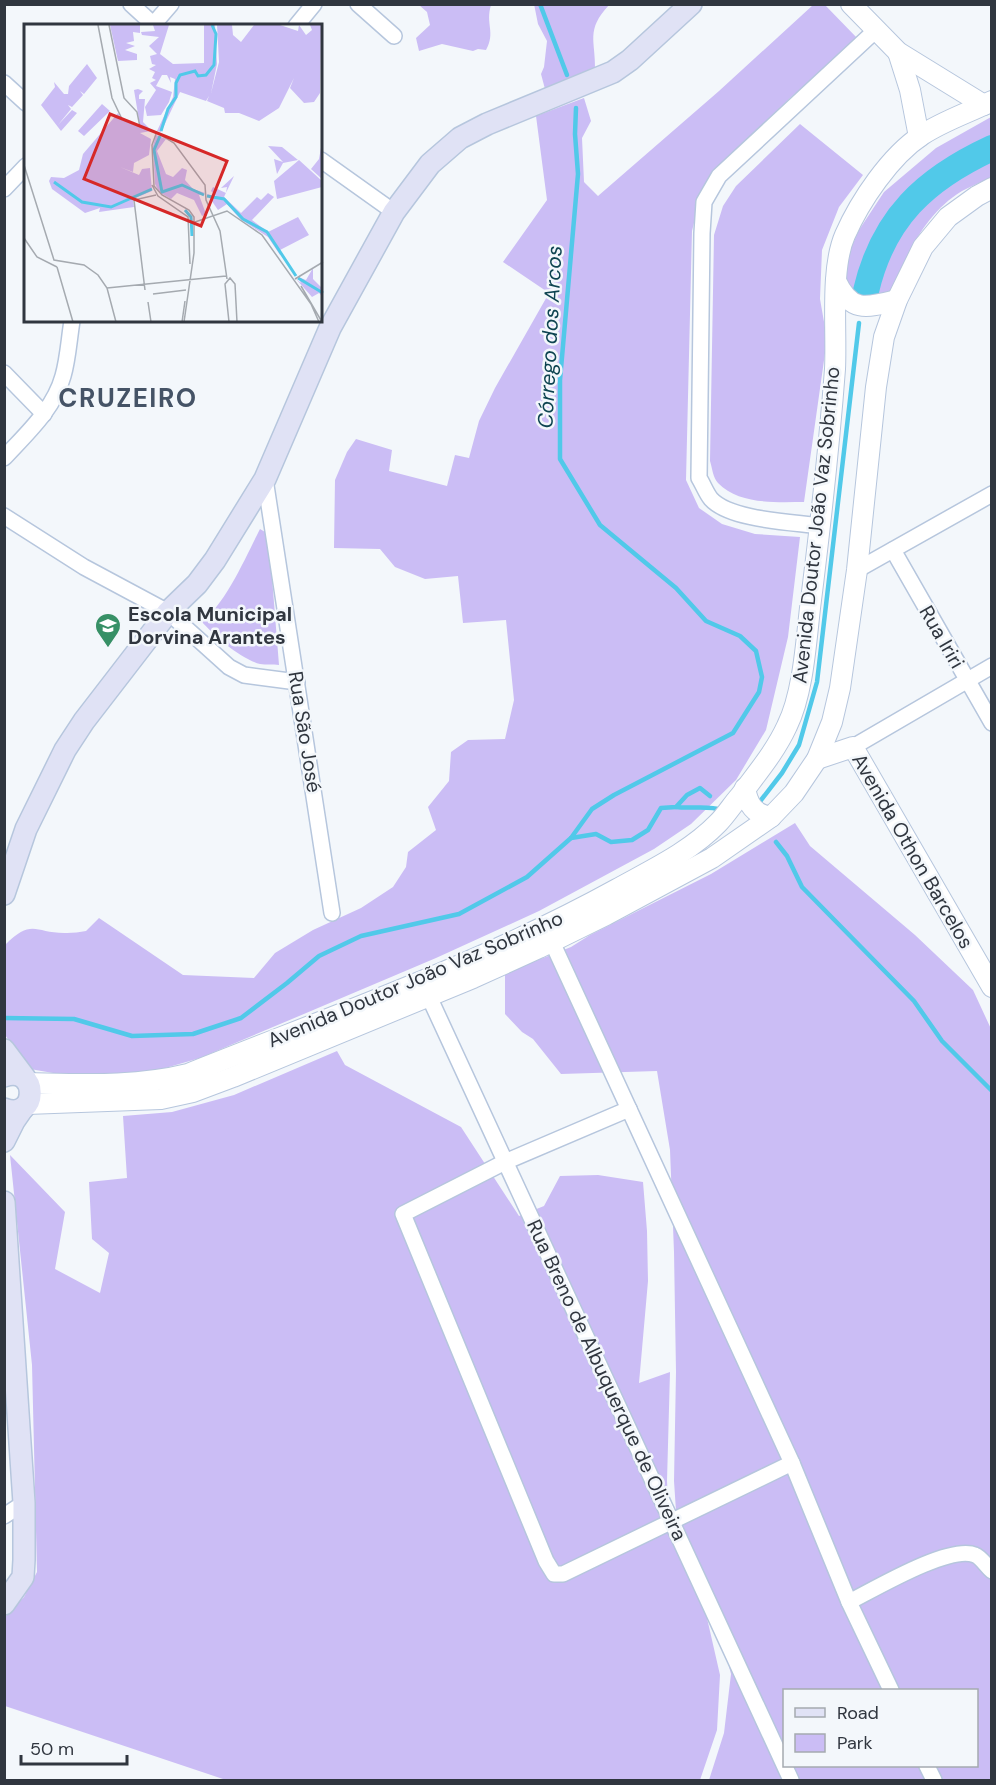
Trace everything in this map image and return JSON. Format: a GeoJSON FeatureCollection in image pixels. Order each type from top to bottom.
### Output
{"type":"FeatureCollection","features":[{"type":"Feature","properties":{"kind":"main road"},"geometry":{"type":"LineString","coordinates":[[4,894],[26,829],[65,750],[84,721],[168,612],[197,584],[215,560],[265,479],[324,324],[394,212],[430,165],[459,138],[613,72],[630,60],[691,4]]}},
{"type":"Feature","properties":{"kind":"main road"},"geometry":{"type":"LineString","coordinates":[[4,1050],[19,1079],[31,1094],[18,1107],[4,1141]]}},
{"type":"Feature","properties":{"kind":"main road"},"geometry":{"type":"LineString","coordinates":[[4,1202],[8,1324],[24,1503],[23,1577],[4,1604]]}},
{"type":"Feature","properties":{"kind":"street"},"geometry":{"type":"LineString","coordinates":[[131,4],[153,24]]}},
{"type":"Feature","properties":{"kind":"street"},"geometry":{"type":"LineString","coordinates":[[155,24],[171,4]]}},
{"type":"Feature","properties":{"kind":"street"},"geometry":{"type":"LineString","coordinates":[[298,24],[314,4]]}},
{"type":"Feature","properties":{"kind":"street"},"geometry":{"type":"LineString","coordinates":[[358,4],[394,36]]}},
{"type":"Feature","properties":{"kind":"street"},"geometry":{"type":"LineString","coordinates":[[851,4],[898,52],[988,103]]}},
{"type":"Feature","properties":{"kind":"street"},"geometry":{"type":"LineString","coordinates":[[820,526],[750,517],[732,512],[711,499],[699,478],[704,202],[719,176],[876,30]]}},
{"type":"Feature","properties":{"kind":"street"},"geometry":{"type":"LineString","coordinates":[[898,52],[910,90],[919,137]]}},
{"type":"Feature","properties":{"kind":"street"},"geometry":{"type":"LineString","coordinates":[[4,83],[24,101]]}},
{"type":"Feature","properties":{"kind":"street","name":"Avenida Doutor João Vaz Sobrinho"},"geometry":{"type":"LineString","coordinates":[[18,1107],[161,1099],[193,1092],[425,988],[585,906],[668,860],[718,823],[767,762],[789,723],[802,674],[820,526],[835,366],[836,281],[843,240],[859,207],[904,149],[945,122],[988,103]]}},
{"type":"Feature","properties":{"kind":"street"},"geometry":{"type":"LineString","coordinates":[[322,161],[394,212]]}},
{"type":"Feature","properties":{"kind":"street"},"geometry":{"type":"LineString","coordinates":[[4,189],[24,168]]}},
{"type":"Feature","properties":{"kind":"street","name":"Avenida Doutor João Vaz Sobrinho"},"geometry":{"type":"LineString","coordinates":[[19,1079],[131,1083],[160,1081],[188,1074],[552,942],[712,858],[771,818],[794,793],[817,759],[832,722],[840,688],[884,337],[897,300],[923,248],[948,217],[992,188]]}},
{"type":"Feature","properties":{"kind":"street"},"geometry":{"type":"LineString","coordinates":[[836,281],[843,295],[859,307],[897,300]]}},
{"type":"Feature","properties":{"kind":"street"},"geometry":{"type":"LineString","coordinates":[[4,458],[44,414],[59,388],[64,374],[72,322]]}},
{"type":"Feature","properties":{"kind":"street"},"geometry":{"type":"LineString","coordinates":[[4,374],[44,414]]}},
{"type":"Feature","properties":{"kind":"street","name":"Rua São José"},"geometry":{"type":"LineString","coordinates":[[265,479],[333,913]]}},
{"type":"Feature","properties":{"kind":"street"},"geometry":{"type":"LineString","coordinates":[[856,570],[992,494]]}},
{"type":"Feature","properties":{"kind":"street"},"geometry":{"type":"LineString","coordinates":[[4,516],[84,567],[168,612],[229,667],[244,675],[297,682]]}},
{"type":"Feature","properties":{"kind":"street","name":"Rua Iriri"},"geometry":{"type":"LineString","coordinates":[[893,550],[992,723]]}},
{"type":"Feature","properties":{"kind":"street"},"geometry":{"type":"LineString","coordinates":[[853,747],[992,666]]}},
{"type":"Feature","properties":{"kind":"street","name":"Avenida Othon Barcelos"},"geometry":{"type":"LineString","coordinates":[[817,759],[853,747],[992,987]]}},
{"type":"Feature","properties":{"kind":"street"},"geometry":{"type":"LineString","coordinates":[[746,788],[747,799],[752,808],[761,815],[771,818]]}},
{"type":"Feature","properties":{"kind":"street"},"geometry":{"type":"LineString","coordinates":[[552,942],[792,1463],[849,1602],[891,1689]]}},
{"type":"Feature","properties":{"kind":"street","name":"Rua Breno de Albuquerque de Oliveira"},"geometry":{"type":"LineString","coordinates":[[425,988],[783,1763]]}},
{"type":"Feature","properties":{"kind":"street"},"geometry":{"type":"LineString","coordinates":[[629,1109],[505,1162],[403,1214],[546,1561],[554,1574],[563,1574],[792,1463]]}},
{"type":"Feature","properties":{"kind":"street"},"geometry":{"type":"LineString","coordinates":[[4,1515],[24,1503]]}},
{"type":"Feature","properties":{"kind":"street"},"geometry":{"type":"LineString","coordinates":[[849,1602],[924,1564],[958,1553],[975,1555],[992,1571]]}},
{"type":"Feature","properties":{"kind":"green space"},"geometry":{"type":"Polygon","coordinates":[[[534,4],[609,5],[594,29],[595,71],[545,89],[541,74],[547,41],[538,24],[534,4]]]}},
{"type":"Feature","properties":{"kind":"green space"},"geometry":{"type":"Polygon","coordinates":[[[419,5],[491,5],[490,38],[486,50],[473,51],[442,44],[419,51],[416,38],[430,25],[427,12],[419,5]]]}},
{"type":"Feature","properties":{"kind":"green space"},"geometry":{"type":"Polygon","coordinates":[[[813,5],[825,5],[858,39],[790,98],[714,171],[700,199],[692,231],[686,480],[699,508],[722,524],[755,534],[800,537],[788,637],[766,730],[736,780],[691,824],[654,849],[539,911],[436,958],[200,1058],[155,1071],[76,1077],[30,1069],[5,1035],[5,945],[14,936],[28,929],[56,933],[86,931],[99,918],[183,975],[254,978],[275,953],[313,930],[361,908],[393,887],[406,867],[408,852],[436,830],[428,807],[449,781],[451,752],[468,740],[505,739],[514,700],[506,620],[463,623],[458,576],[425,579],[395,567],[380,549],[334,548],[335,480],[347,452],[356,439],[392,450],[389,471],[447,486],[455,455],[469,458],[479,421],[495,388],[549,293],[503,262],[547,200],[536,116],[584,98],[591,121],[582,138],[584,182],[598,196],[719,91],[813,5]]]}},
{"type":"Feature","properties":{"kind":"green space"},"geometry":{"type":"Polygon","coordinates":[[[991,117],[991,177],[962,191],[937,211],[918,236],[890,293],[884,299],[854,295],[844,279],[850,250],[859,230],[884,192],[936,148],[991,117]]]}},
{"type":"Feature","properties":{"kind":"green space"},"geometry":{"type":"Polygon","coordinates":[[[800,124],[863,175],[839,207],[822,250],[820,299],[827,339],[804,502],[758,501],[736,495],[716,481],[710,461],[714,235],[723,206],[736,186],[800,124]]]}},
{"type":"Feature","properties":{"kind":"green space"},"geometry":{"type":"Polygon","coordinates":[[[260,529],[265,532],[270,553],[279,665],[260,664],[244,657],[220,640],[201,621],[210,614],[226,593],[260,529]]]}},
{"type":"Feature","properties":{"kind":"green space"},"geometry":{"type":"Polygon","coordinates":[[[795,823],[810,846],[915,935],[973,990],[992,1031],[991,1780],[709,1780],[724,1733],[731,1674],[712,1602],[677,1526],[674,1481],[676,1372],[670,1150],[657,1071],[561,1074],[533,1039],[522,1032],[505,1014],[505,973],[571,947],[590,935],[711,874],[795,823]]]}},
{"type":"Feature","properties":{"kind":"green space"},"geometry":{"type":"Polygon","coordinates":[[[337,1051],[345,1065],[461,1127],[519,1216],[544,1206],[560,1176],[598,1175],[643,1182],[648,1281],[639,1383],[670,1372],[667,1481],[669,1527],[704,1605],[720,1675],[717,1730],[700,1780],[226,1780],[5,1706],[4,1618],[24,1597],[37,1572],[32,1365],[10,1155],[65,1212],[55,1269],[100,1293],[109,1253],[92,1239],[89,1182],[127,1178],[123,1116],[172,1112],[234,1095],[337,1051]]]}},
{"type":"Feature","properties":{"kind":"waterway","name":"Córrego dos Arcos"},"geometry":{"type":"LineString","coordinates":[[540,4],[567,75]]}},
{"type":"Feature","properties":{"kind":"waterway","name":"Córrego dos Arcos"},"geometry":{"type":"LineString","coordinates":[[4,1018],[74,1019],[132,1036],[193,1034],[241,1018],[319,956],[361,936],[459,914],[527,877],[571,838],[592,809],[614,795],[733,733],[759,692],[762,677],[756,651],[740,636],[706,621],[676,588],[600,525],[560,459],[560,380],[578,174],[576,108]]}},
{"type":"Feature","properties":{"kind":"waterway"},"geometry":{"type":"LineString","coordinates":[[866,291],[883,242],[910,204],[946,173],[992,148]]}},
{"type":"Feature","properties":{"kind":"waterway"},"geometry":{"type":"LineString","coordinates":[[758,804],[782,773],[799,745],[817,682],[859,323]]}},
{"type":"Feature","properties":{"kind":"waterway"},"geometry":{"type":"LineString","coordinates":[[571,838],[596,834],[611,842],[632,840],[648,830],[661,808],[676,807],[687,795],[700,788],[710,796]]}},
{"type":"Feature","properties":{"kind":"waterway"},"geometry":{"type":"LineString","coordinates":[[676,807],[722,810]]}},
{"type":"Feature","properties":{"kind":"waterway"},"geometry":{"type":"LineString","coordinates":[[776,842],[787,856],[802,887],[914,1001],[942,1041],[992,1091]]}},
{"type":"Feature","properties":{"kind":"place","name":"Escola Municipal Dorvina Arantes"},"geometry":{"type":"Point","coordinates":[108,649]}},
{"type":"Feature","properties":{"kind":"district","name":"CRUZEIRO"},"geometry":{"type":"Point","coordinates":[128,398]}}]}
